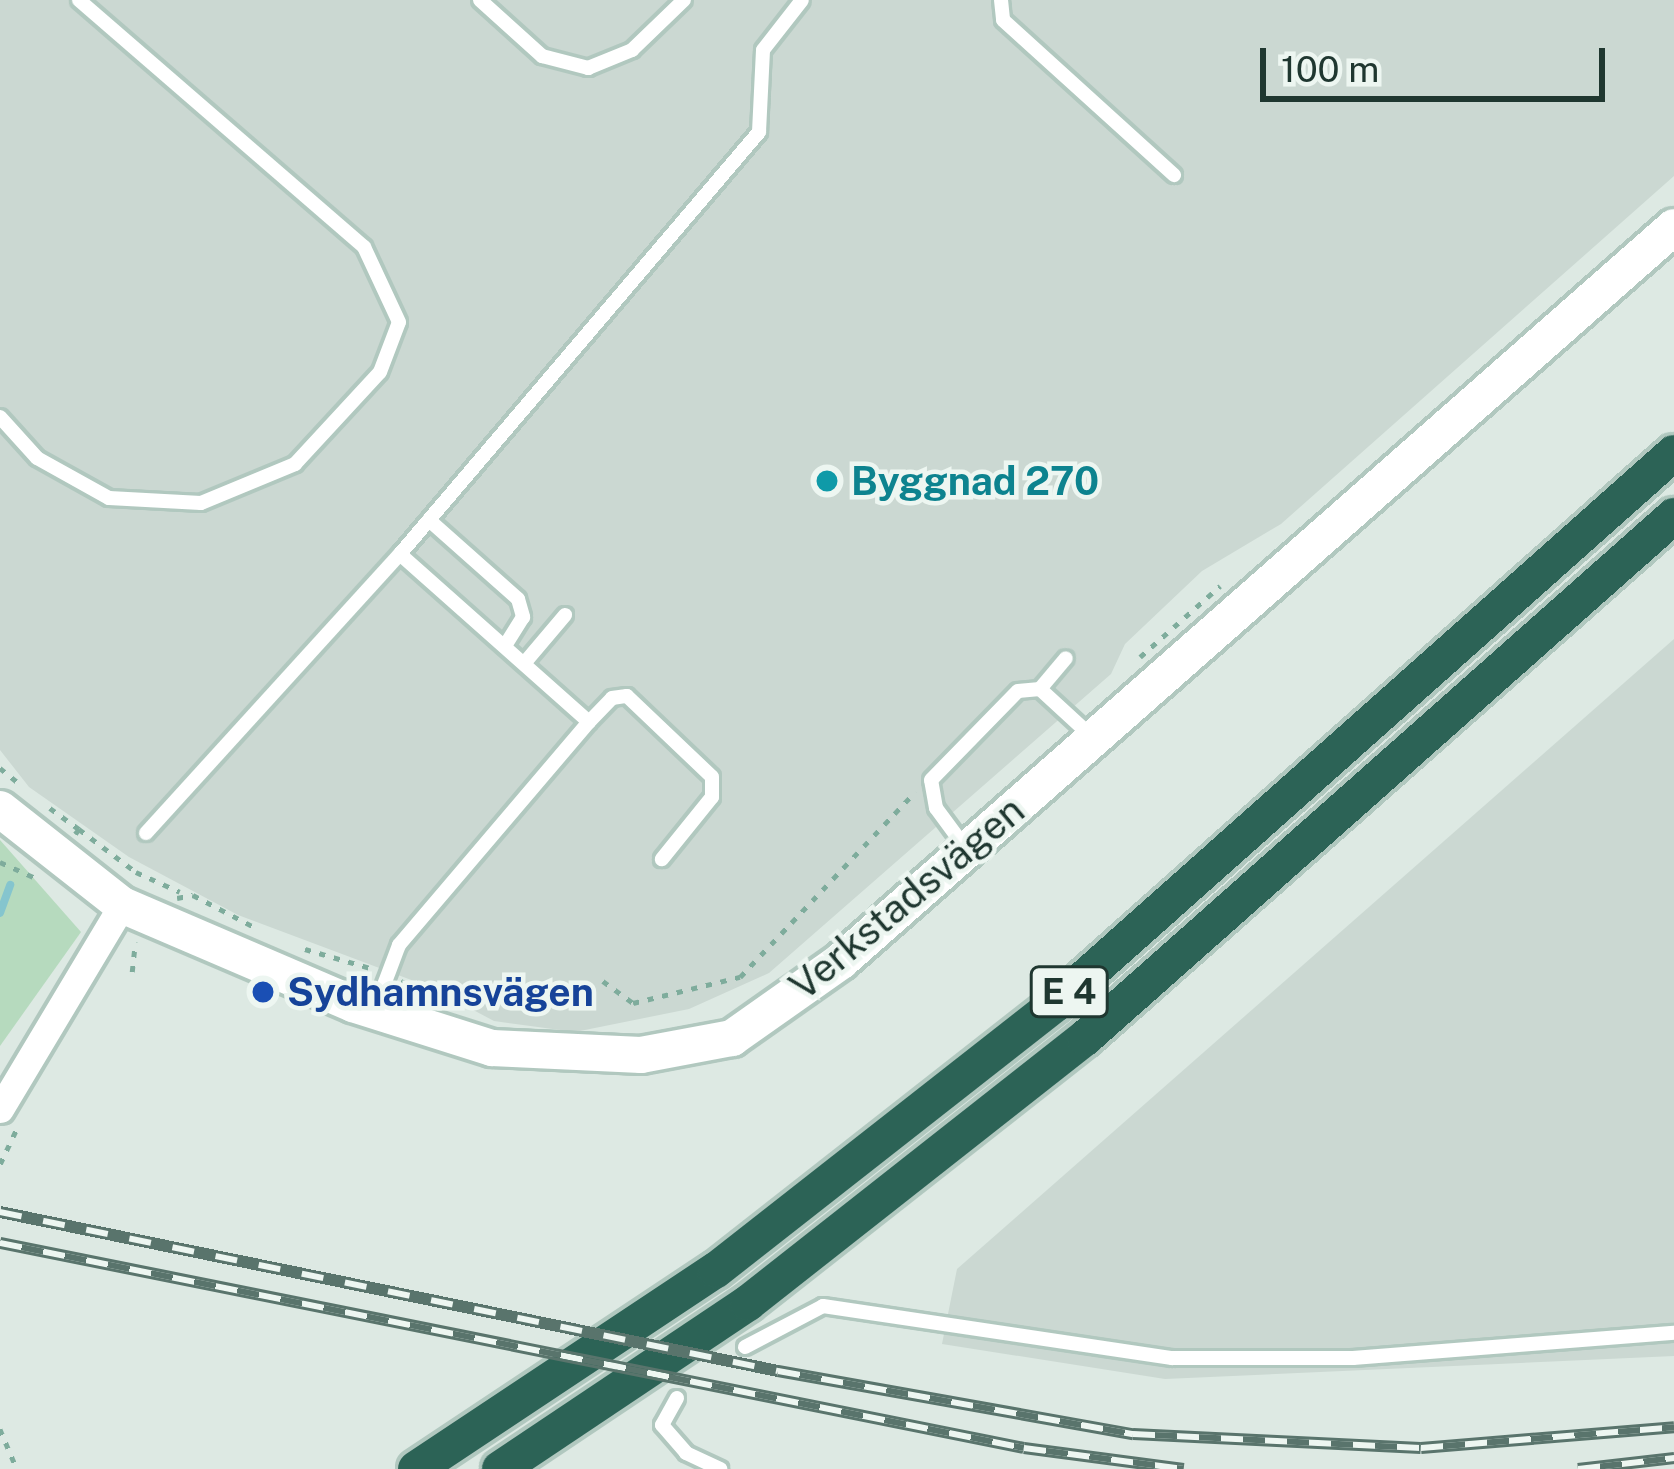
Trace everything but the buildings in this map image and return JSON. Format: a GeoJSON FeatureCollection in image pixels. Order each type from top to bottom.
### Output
{"type":"FeatureCollection","features":[{"type":"Feature","properties":{"kind":"highway","name":"E 4"},"geometry":{"type":"LineString","coordinates":[[416,1469],[716,1270],[1056,1003],[1674,453]]}},
{"type":"Feature","properties":{"kind":"highway","name":"E 4"},"geometry":{"type":"LineString","coordinates":[[500,1469],[748,1303],[1085,1038],[1674,517]]}},
{"type":"Feature","properties":{"kind":"main road","name":"Verkstadsvägen"},"geometry":{"type":"LineString","coordinates":[[13,799],[150,933],[374,1011],[492,1048],[640,1055],[732,1038],[841,961],[1674,227]]}},
{"type":"Feature","properties":{"kind":"street"},"geometry":{"type":"LineString","coordinates":[[0,1109],[122,905]]}},
{"type":"Feature","properties":{"kind":"lane"},"geometry":{"type":"LineString","coordinates":[[0,417],[37,458],[110,498],[201,503],[295,464],[380,372],[399,322],[364,247],[79,0]]}},
{"type":"Feature","properties":{"kind":"lane"},"geometry":{"type":"LineString","coordinates":[[480,0],[542,56],[588,68],[632,50],[685,0]]}},
{"type":"Feature","properties":{"kind":"lane"},"geometry":{"type":"LineString","coordinates":[[146,833],[400,554],[759,132],[763,50],[802,0]]}},
{"type":"Feature","properties":{"kind":"lane"},"geometry":{"type":"LineString","coordinates":[[1001,0],[1004,20],[1174,175]]}},
{"type":"Feature","properties":{"kind":"lane"},"geometry":{"type":"LineString","coordinates":[[429,520],[518,599],[523,617],[507,643]]}},
{"type":"Feature","properties":{"kind":"lane"},"geometry":{"type":"LineString","coordinates":[[400,554],[527,660],[589,722]]}},
{"type":"Feature","properties":{"kind":"lane"},"geometry":{"type":"LineString","coordinates":[[527,660],[565,615]]}},
{"type":"Feature","properties":{"kind":"lane"},"geometry":{"type":"LineString","coordinates":[[967,850],[936,808],[932,780],[1018,691],[1040,689],[1066,658]]}},
{"type":"Feature","properties":{"kind":"lane"},"geometry":{"type":"LineString","coordinates":[[1040,689],[1094,739]]}},
{"type":"Feature","properties":{"kind":"lane"},"geometry":{"type":"LineString","coordinates":[[374,1011],[399,945],[612,698],[627,696],[712,777],[712,797],[662,859]]}},
{"type":"Feature","properties":{"kind":"lane"},"geometry":{"type":"LineString","coordinates":[[745,1347],[796,1314],[823,1306],[1190,1358],[1353,1358],[1674,1333]]}},
{"type":"Feature","properties":{"kind":"lane"},"geometry":{"type":"LineString","coordinates":[[677,1398],[662,1425],[686,1453],[720,1469]]}},
{"type":"Feature","properties":{"kind":"path"},"geometry":{"type":"LineString","coordinates":[[1138,661],[1179,614],[1230,580]]}},
{"type":"Feature","properties":{"kind":"path"},"geometry":{"type":"LineString","coordinates":[[0,768],[13,799]]}},
{"type":"Feature","properties":{"kind":"path"},"geometry":{"type":"LineString","coordinates":[[603,981],[633,1003],[740,977],[932,780]]}},
{"type":"Feature","properties":{"kind":"path"},"geometry":{"type":"LineString","coordinates":[[38,800],[80,829]]}},
{"type":"Feature","properties":{"kind":"path"},"geometry":{"type":"LineString","coordinates":[[132,972],[150,933],[180,892],[272,937]]}},
{"type":"Feature","properties":{"kind":"path"},"geometry":{"type":"LineString","coordinates":[[292,947],[346,957],[454,1008]]}},
{"type":"Feature","properties":{"kind":"path"},"geometry":{"type":"LineString","coordinates":[[0,1429],[17,1469]]}},
{"type":"Feature","properties":{"kind":"shaded area"},"geometry":{"type":"Polygon","coordinates":[[[0,0],[1674,0],[1674,176],[1281,524],[1202,571],[1125,644],[1111,674],[769,973],[689,1009],[575,1032],[494,1021],[430,987],[238,915],[129,857],[29,787],[0,750],[0,0]]]}},
{"type":"Feature","properties":{"kind":"shaded area"},"geometry":{"type":"Polygon","coordinates":[[[1674,639],[1674,1356],[1165,1379],[942,1344],[957,1269],[1674,639]]]}},
{"type":"Feature","properties":{"kind":"green space"},"geometry":{"type":"Polygon","coordinates":[[[0,840],[81,932],[0,1046],[0,840]]]}},
{"type":"Feature","properties":{"kind":"waterway"},"geometry":{"type":"LineString","coordinates":[[0,913],[10,885]]}},
{"type":"Feature","properties":{"kind":"railway"},"geometry":{"type":"LineString","coordinates":[[0,1212],[778,1371],[1133,1434],[1421,1448],[1674,1427]]}},
{"type":"Feature","properties":{"kind":"railway"},"geometry":{"type":"LineString","coordinates":[[0,1243],[1024,1448],[1184,1469]]}},
{"type":"Feature","properties":{"kind":"railway"},"geometry":{"type":"LineString","coordinates":[[1578,1469],[1674,1458]]}},
{"type":"Feature","properties":{"kind":"place","name":"Byggnad 270"},"geometry":{"type":"Point","coordinates":[827,481]}},
{"type":"Feature","properties":{"kind":"place","name":"Sydhamnsvägen"},"geometry":{"type":"Point","coordinates":[263,992]}}]}
